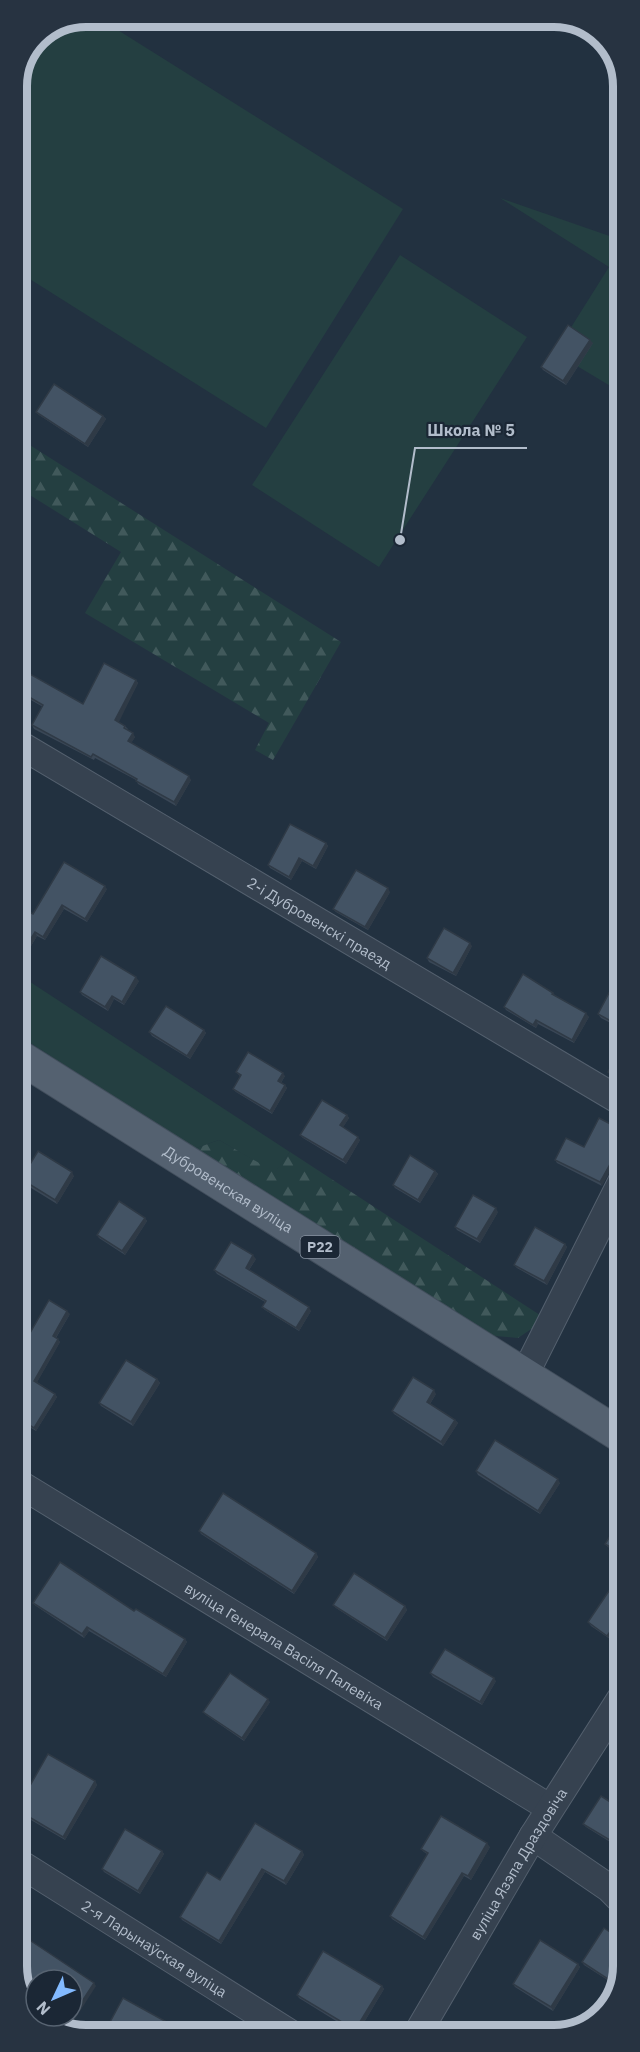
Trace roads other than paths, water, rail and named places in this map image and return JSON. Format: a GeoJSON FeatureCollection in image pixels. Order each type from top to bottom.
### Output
{"type":"FeatureCollection","features":[{"type":"Feature","properties":{"kind":"main road","name":"Дубровенская вуліца"},"geometry":{"type":"LineString","coordinates":[[27,1062],[613,1431]]}},
{"type":"Feature","properties":{"kind":"street","name":"2-і Дубровенскі праезд"},"geometry":{"type":"LineString","coordinates":[[27,749],[613,1097]]}},
{"type":"Feature","properties":{"kind":"street"},"geometry":{"type":"LineString","coordinates":[[524,1376],[613,1197]]}},
{"type":"Feature","properties":{"kind":"street","name":"вуліца Генерала Васіля Палевіка"},"geometry":{"type":"LineString","coordinates":[[27,1488],[550,1808]]}},
{"type":"Feature","properties":{"kind":"street","name":"вуліца Язэпа Драздовіча"},"geometry":{"type":"LineString","coordinates":[[422,2025],[533,1836],[613,1710]]}},
{"type":"Feature","properties":{"kind":"street"},"geometry":{"type":"LineString","coordinates":[[533,1836],[613,1892]]}},
{"type":"Feature","properties":{"kind":"street","name":"2-я Ларынаўская вуліца"},"geometry":{"type":"LineString","coordinates":[[27,1868],[277,2025]]}},
{"type":"Feature","properties":{"kind":"place","name":"Школа № 5"},"geometry":{"type":"Point","coordinates":[400,540]}}]}
